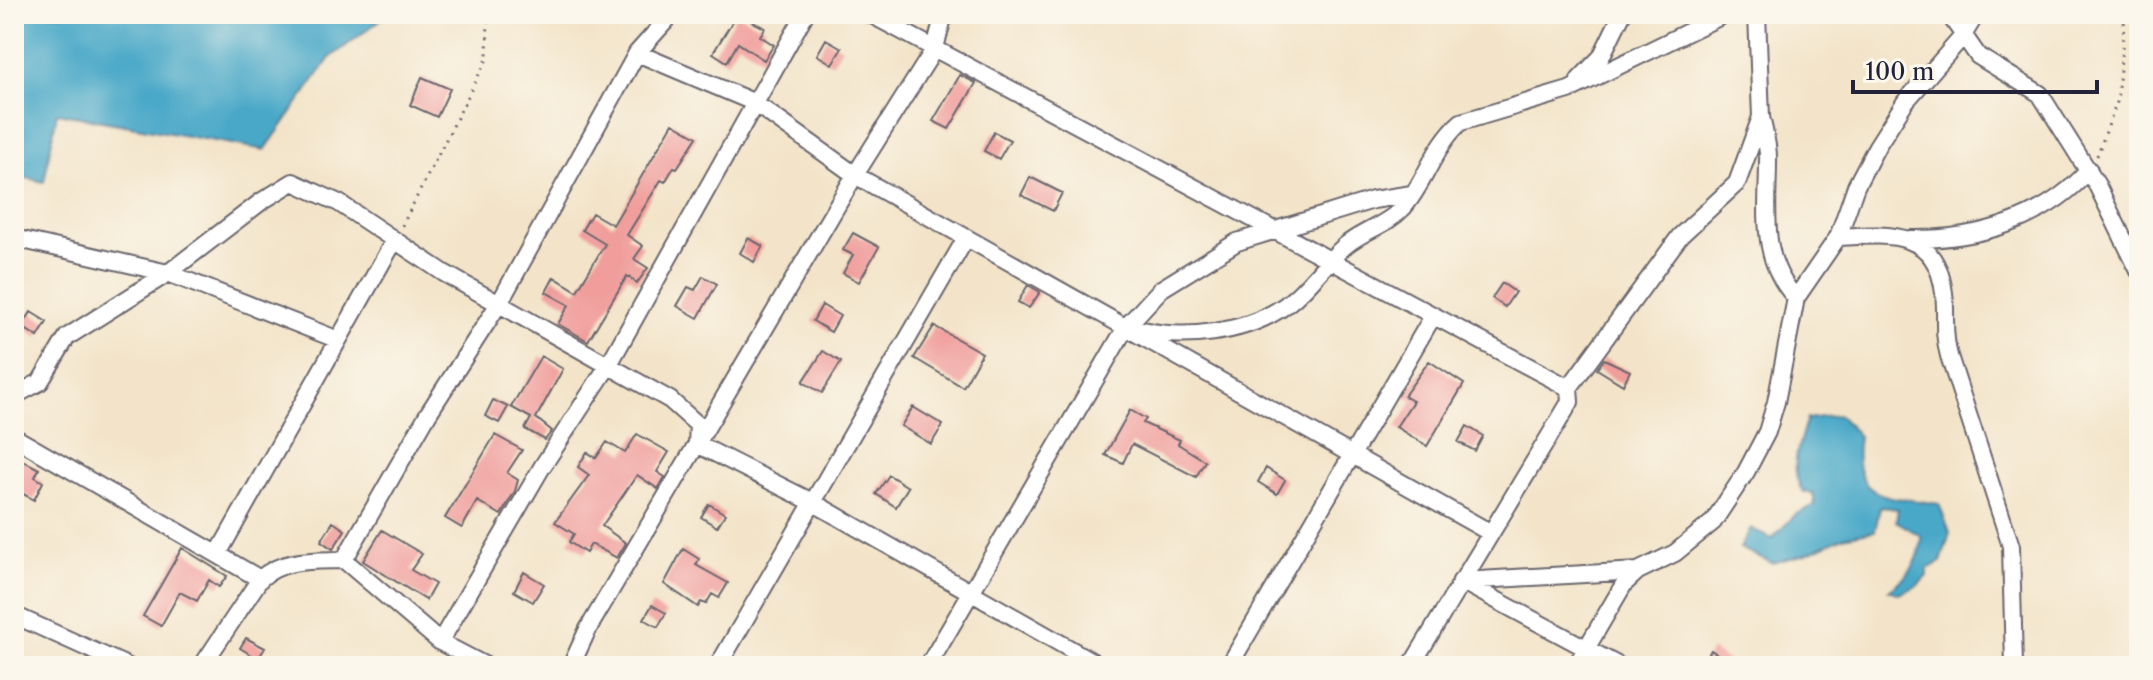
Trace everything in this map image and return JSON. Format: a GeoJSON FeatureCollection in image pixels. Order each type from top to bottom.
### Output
{"type":"FeatureCollection","features":[{"type":"Feature","properties":{"kind":"street"},"geometry":{"type":"LineString","coordinates":[[344,560],[428,414],[500,302],[637,53],[672,14]]}},
{"type":"Feature","properties":{"kind":"street"},"geometry":{"type":"LineString","coordinates":[[440,642],[542,467],[608,366],[805,14]]}},
{"type":"Feature","properties":{"kind":"street"},"geometry":{"type":"LineString","coordinates":[[870,14],[1569,388]]}},
{"type":"Feature","properties":{"kind":"street"},"geometry":{"type":"LineString","coordinates":[[571,666],[588,629],[855,175],[935,48],[944,14]]}},
{"type":"Feature","properties":{"kind":"street"},"geometry":{"type":"LineString","coordinates":[[1569,90],[1601,57],[1622,14]]}},
{"type":"Feature","properties":{"kind":"street"},"geometry":{"type":"LineString","coordinates":[[1126,327],[1170,336],[1256,320],[1279,309],[1328,261],[1403,208],[1449,132],[1461,122],[1569,90],[1725,14]]}},
{"type":"Feature","properties":{"kind":"street"},"geometry":{"type":"LineString","coordinates":[[1757,14],[1761,117],[1769,158],[1764,207],[1771,256],[1780,281],[1796,298]]}},
{"type":"Feature","properties":{"kind":"street"},"geometry":{"type":"LineString","coordinates":[[1949,14],[1978,56],[2040,94],[2089,170],[2139,271]]}},
{"type":"Feature","properties":{"kind":"street"},"geometry":{"type":"LineString","coordinates":[[1576,666],[1624,584],[1638,571],[1675,553],[1713,522],[1746,472],[1767,432],[1776,402],[1796,298],[1838,237],[1856,186],[1877,146],[1905,102],[1962,37],[1976,14]]}},
{"type":"Feature","properties":{"kind":"street"},"geometry":{"type":"LineString","coordinates":[[637,53],[753,102],[855,175],[1489,532]]}},
{"type":"Feature","properties":{"kind":"street"},"geometry":{"type":"LineString","coordinates":[[1411,666],[1570,402],[1569,388],[1680,236],[1737,183],[1761,117]]}},
{"type":"Feature","properties":{"kind":"street"},"geometry":{"type":"LineString","coordinates":[[1838,237],[1878,235],[1949,240],[1984,234],[2051,202],[2074,187],[2089,170]]}},
{"type":"Feature","properties":{"kind":"street"},"geometry":{"type":"LineString","coordinates":[[14,396],[40,382],[67,337],[168,273],[262,201],[293,182],[339,203],[444,273],[670,400],[698,425],[697,444]]}},
{"type":"Feature","properties":{"kind":"street"},"geometry":{"type":"LineString","coordinates":[[928,666],[1126,327],[1161,289],[1237,242],[1373,200],[1412,194]]}},
{"type":"Feature","properties":{"kind":"street"},"geometry":{"type":"LineString","coordinates":[[14,238],[168,273],[336,339]]}},
{"type":"Feature","properties":{"kind":"street"},"geometry":{"type":"LineString","coordinates":[[718,666],[966,238]]}},
{"type":"Feature","properties":{"kind":"street"},"geometry":{"type":"LineString","coordinates":[[1908,239],[1928,250],[1937,266],[1945,295],[1942,330],[2011,546],[2014,666]]}},
{"type":"Feature","properties":{"kind":"street"},"geometry":{"type":"LineString","coordinates":[[219,552],[336,339],[394,241]]}},
{"type":"Feature","properties":{"kind":"street"},"geometry":{"type":"LineString","coordinates":[[1229,666],[1433,316]]}},
{"type":"Feature","properties":{"kind":"street"},"geometry":{"type":"LineString","coordinates":[[14,437],[219,552],[260,579]]}},
{"type":"Feature","properties":{"kind":"street"},"geometry":{"type":"LineString","coordinates":[[697,444],[814,503],[1100,666]]}},
{"type":"Feature","properties":{"kind":"street"},"geometry":{"type":"LineString","coordinates":[[202,666],[260,579],[273,567],[344,560],[440,642],[486,666]]}},
{"type":"Feature","properties":{"kind":"street"},"geometry":{"type":"LineString","coordinates":[[1461,581],[1638,571]]}},
{"type":"Feature","properties":{"kind":"street"},"geometry":{"type":"LineString","coordinates":[[1461,581],[1619,666]]}},
{"type":"Feature","properties":{"kind":"street"},"geometry":{"type":"LineString","coordinates":[[14,615],[127,666]]}},
{"type":"Feature","properties":{"kind":"path"},"geometry":{"type":"LineString","coordinates":[[394,241],[487,59],[488,14]]}},
{"type":"Feature","properties":{"kind":"path"},"geometry":{"type":"LineString","coordinates":[[2089,170],[2103,146],[2117,102],[2125,14]]}},
{"type":"Feature","properties":{"kind":"water"},"geometry":{"type":"Polygon","coordinates":[[[14,14],[388,14],[330,58],[265,150],[57,113],[44,182],[14,175],[14,14]]]}},
{"type":"Feature","properties":{"kind":"water"},"geometry":{"type":"Polygon","coordinates":[[[1839,415],[1859,436],[1860,474],[1867,485],[1889,496],[1939,504],[1950,533],[1941,562],[1927,569],[1927,576],[1917,586],[1899,594],[1889,590],[1912,568],[1919,553],[1921,536],[1896,521],[1898,509],[1880,507],[1875,531],[1843,537],[1806,554],[1772,563],[1740,548],[1751,528],[1772,539],[1796,514],[1815,505],[1813,493],[1803,492],[1796,474],[1798,447],[1807,419],[1839,415]]]}},
{"type":"Feature","properties":{"kind":"building"},"geometry":{"type":"Polygon","coordinates":[[[737,14],[765,28],[760,36],[774,45],[764,60],[738,43],[727,62],[713,53],[737,14]]]}},
{"type":"Feature","properties":{"kind":"building"},"geometry":{"type":"Polygon","coordinates":[[[826,39],[842,48],[832,64],[817,55],[826,39]]]}},
{"type":"Feature","properties":{"kind":"building"},"geometry":{"type":"Polygon","coordinates":[[[960,75],[976,83],[949,129],[933,121],[960,75]]]}},
{"type":"Feature","properties":{"kind":"building"},"geometry":{"type":"Polygon","coordinates":[[[422,77],[450,89],[437,117],[410,105],[422,77]]]}},
{"type":"Feature","properties":{"kind":"building"},"geometry":{"type":"Polygon","coordinates":[[[673,123],[697,137],[677,168],[674,167],[665,182],[661,180],[627,235],[643,246],[634,259],[648,268],[637,283],[627,276],[588,341],[558,324],[569,305],[546,292],[554,277],[577,291],[605,244],[582,230],[592,213],[613,225],[673,123]]]}},
{"type":"Feature","properties":{"kind":"building"},"geometry":{"type":"Polygon","coordinates":[[[994,132],[1010,140],[999,159],[984,151],[994,132]]]}},
{"type":"Feature","properties":{"kind":"building"},"geometry":{"type":"Polygon","coordinates":[[[1030,177],[1062,193],[1053,211],[1021,195],[1030,177]]]}},
{"type":"Feature","properties":{"kind":"building"},"geometry":{"type":"Polygon","coordinates":[[[853,233],[879,247],[859,282],[843,273],[853,255],[843,250],[853,233]]]}},
{"type":"Feature","properties":{"kind":"building"},"geometry":{"type":"Polygon","coordinates":[[[748,238],[763,246],[754,262],[740,253],[748,238]]]}},
{"type":"Feature","properties":{"kind":"building"},"geometry":{"type":"Polygon","coordinates":[[[703,276],[717,284],[698,318],[677,306],[688,287],[695,290],[703,276]]]}},
{"type":"Feature","properties":{"kind":"building"},"geometry":{"type":"Polygon","coordinates":[[[1502,283],[1515,292],[1505,307],[1492,298],[1502,283]]]}},
{"type":"Feature","properties":{"kind":"building"},"geometry":{"type":"Polygon","coordinates":[[[1028,285],[1040,292],[1029,308],[1018,302],[1028,285]]]}},
{"type":"Feature","properties":{"kind":"building"},"geometry":{"type":"Polygon","coordinates":[[[822,305],[840,316],[831,332],[813,321],[822,305]]]}},
{"type":"Feature","properties":{"kind":"building"},"geometry":{"type":"Polygon","coordinates":[[[31,312],[47,322],[38,337],[22,327],[31,312]]]}},
{"type":"Feature","properties":{"kind":"building"},"geometry":{"type":"Polygon","coordinates":[[[934,326],[982,353],[963,387],[914,358],[934,326]]]}},
{"type":"Feature","properties":{"kind":"building"},"geometry":{"type":"Polygon","coordinates":[[[823,351],[841,362],[822,393],[803,382],[823,351]]]}},
{"type":"Feature","properties":{"kind":"building"},"geometry":{"type":"Polygon","coordinates":[[[541,356],[563,369],[536,418],[552,431],[545,440],[525,429],[531,418],[511,407],[541,356]]]}},
{"type":"Feature","properties":{"kind":"building"},"geometry":{"type":"Polygon","coordinates":[[[1604,359],[1630,371],[1623,385],[1597,369],[1604,359]]]}},
{"type":"Feature","properties":{"kind":"building"},"geometry":{"type":"Polygon","coordinates":[[[1429,361],[1464,384],[1427,446],[1396,427],[1413,401],[1404,396],[1429,361]]]}},
{"type":"Feature","properties":{"kind":"building"},"geometry":{"type":"Polygon","coordinates":[[[493,400],[508,407],[499,423],[485,416],[493,400]]]}},
{"type":"Feature","properties":{"kind":"building"},"geometry":{"type":"Polygon","coordinates":[[[913,407],[943,425],[931,444],[901,426],[913,407]]]}},
{"type":"Feature","properties":{"kind":"building"},"geometry":{"type":"Polygon","coordinates":[[[1130,410],[1146,419],[1143,423],[1180,440],[1178,444],[1205,461],[1196,477],[1132,444],[1123,463],[1105,455],[1130,410]]]}},
{"type":"Feature","properties":{"kind":"building"},"geometry":{"type":"Polygon","coordinates":[[[1467,426],[1483,436],[1475,451],[1458,442],[1467,426]]]}},
{"type":"Feature","properties":{"kind":"building"},"geometry":{"type":"Polygon","coordinates":[[[637,434],[669,452],[657,472],[665,477],[658,489],[637,475],[602,526],[626,543],[617,558],[591,544],[586,553],[569,542],[574,534],[555,522],[589,475],[578,467],[587,452],[596,458],[607,442],[625,453],[637,434]]]}},
{"type":"Feature","properties":{"kind":"building"},"geometry":{"type":"Polygon","coordinates":[[[495,435],[522,450],[507,473],[518,480],[515,491],[501,515],[477,501],[462,528],[445,518],[495,435]]]}},
{"type":"Feature","properties":{"kind":"building"},"geometry":{"type":"Polygon","coordinates":[[[20,459],[39,469],[35,477],[43,482],[34,500],[14,489],[14,470],[20,459]]]}},
{"type":"Feature","properties":{"kind":"building"},"geometry":{"type":"Polygon","coordinates":[[[1266,468],[1285,480],[1277,494],[1258,482],[1266,468]]]}},
{"type":"Feature","properties":{"kind":"building"},"geometry":{"type":"Polygon","coordinates":[[[889,475],[908,487],[896,507],[876,494],[889,475]]]}},
{"type":"Feature","properties":{"kind":"building"},"geometry":{"type":"Polygon","coordinates":[[[709,504],[725,514],[717,527],[701,517],[709,504]]]}},
{"type":"Feature","properties":{"kind":"building"},"geometry":{"type":"Polygon","coordinates":[[[333,522],[345,530],[333,549],[321,541],[333,522]]]}},
{"type":"Feature","properties":{"kind":"building"},"geometry":{"type":"Polygon","coordinates":[[[382,530],[422,554],[411,570],[435,584],[426,600],[363,561],[382,530]]]}},
{"type":"Feature","properties":{"kind":"building"},"geometry":{"type":"Polygon","coordinates":[[[182,548],[227,576],[219,587],[209,580],[197,601],[180,592],[161,626],[143,616],[182,548]]]}},
{"type":"Feature","properties":{"kind":"building"},"geometry":{"type":"Polygon","coordinates":[[[683,549],[699,559],[696,565],[728,583],[719,598],[712,594],[706,604],[701,602],[698,607],[664,584],[683,549]]]}},
{"type":"Feature","properties":{"kind":"building"},"geometry":{"type":"Polygon","coordinates":[[[524,572],[544,584],[533,602],[514,591],[524,572]]]}},
{"type":"Feature","properties":{"kind":"building"},"geometry":{"type":"Polygon","coordinates":[[[652,605],[666,613],[658,627],[644,619],[652,605]]]}},
{"type":"Feature","properties":{"kind":"building"},"geometry":{"type":"Polygon","coordinates":[[[246,638],[265,648],[258,659],[240,648],[246,638]]]}},
{"type":"Feature","properties":{"kind":"building"},"geometry":{"type":"Polygon","coordinates":[[[1711,650],[1737,666],[1702,666],[1711,650]]]}}]}
